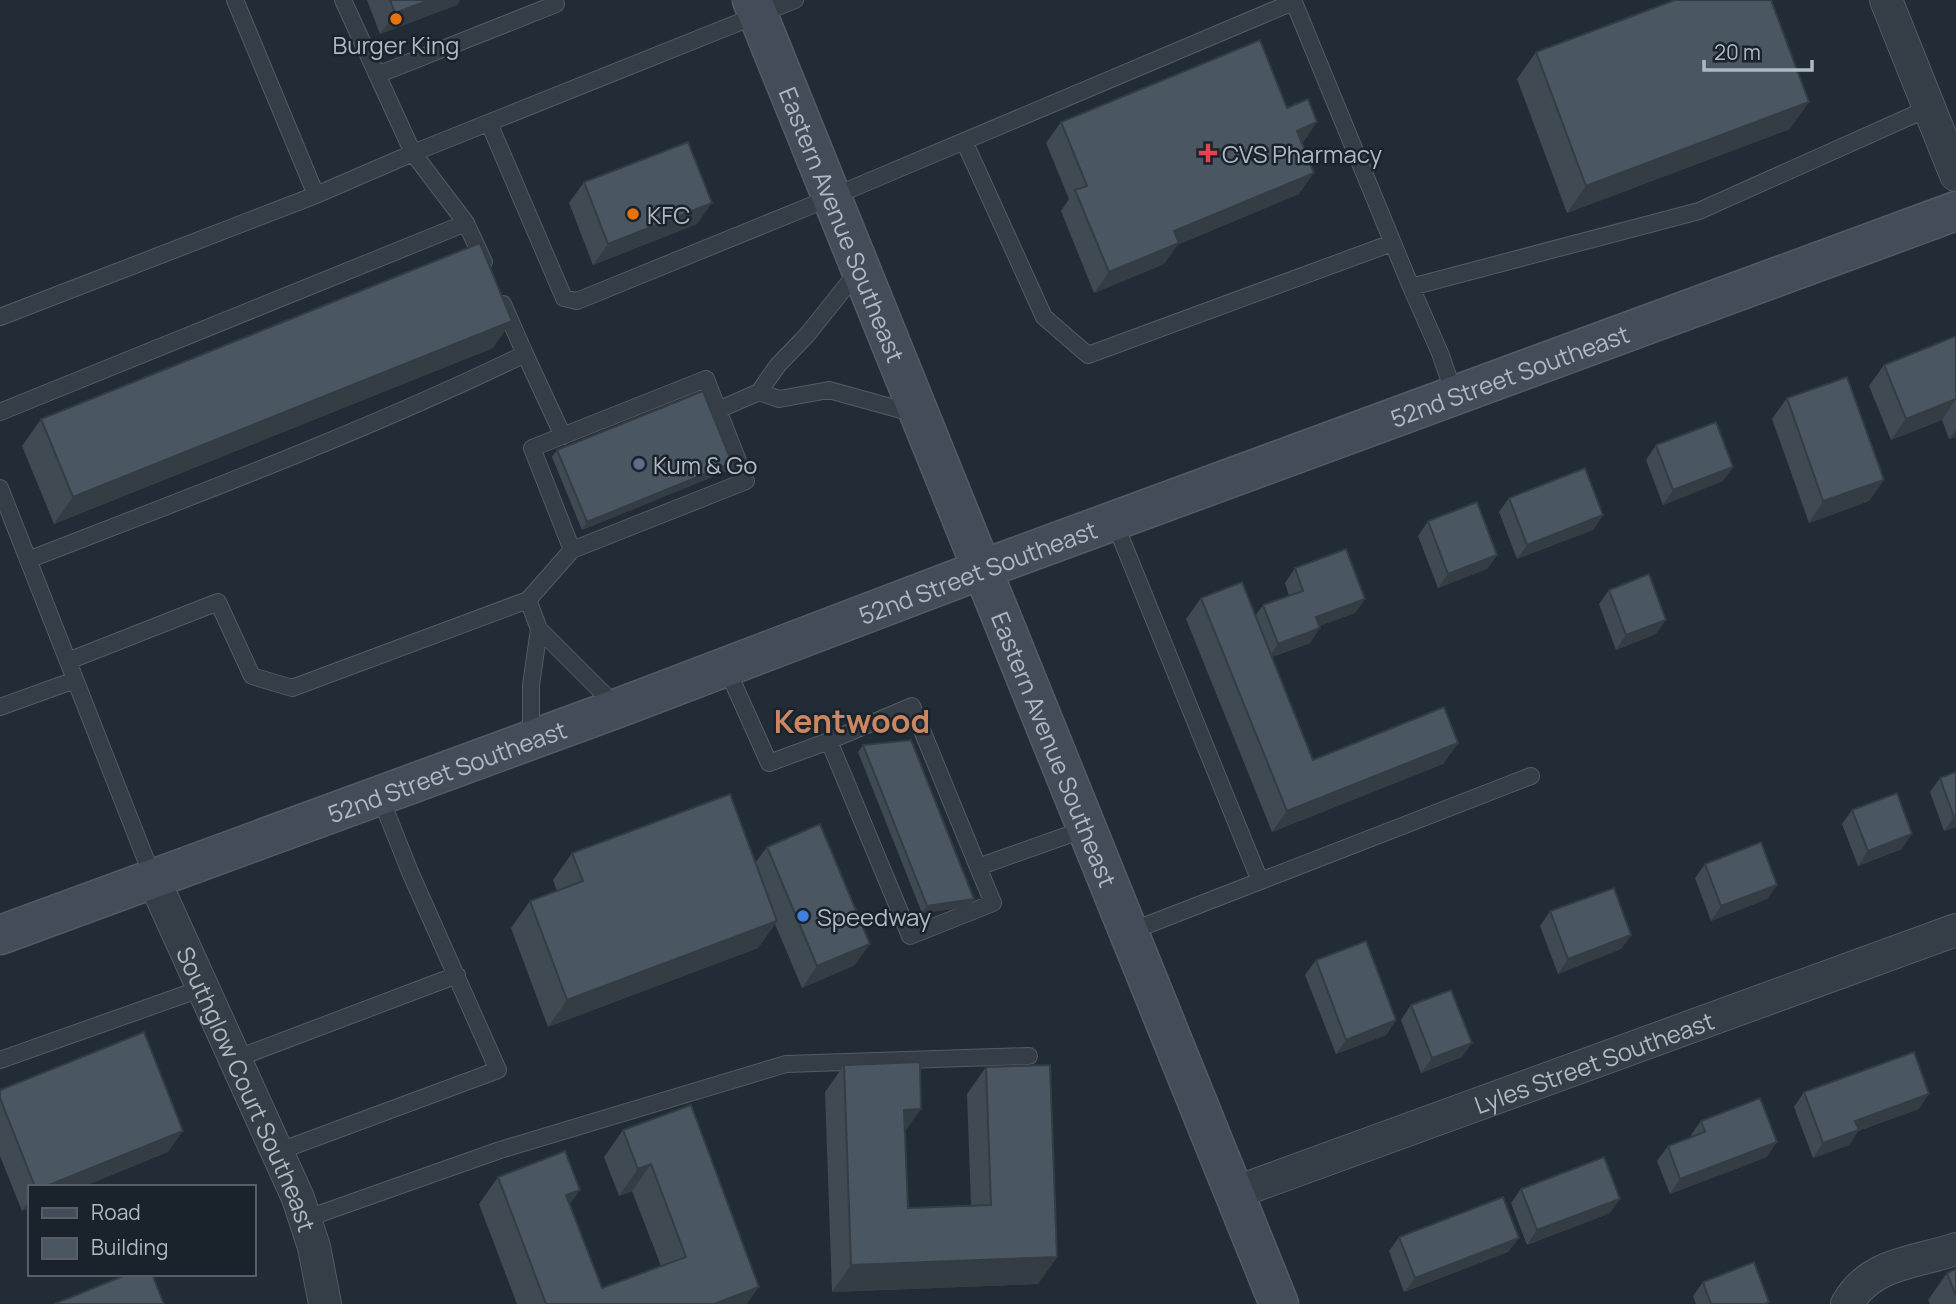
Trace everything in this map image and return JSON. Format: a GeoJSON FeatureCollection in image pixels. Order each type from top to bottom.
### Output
{"type":"FeatureCollection","features":[{"type":"Feature","properties":{"kind":"main road","name":"Eastern Avenue Southeast"},"geometry":{"type":"LineString","coordinates":[[754,7],[1279,1304]]}},
{"type":"Feature","properties":{"kind":"main road","name":"52nd Street Southeast"},"geometry":{"type":"LineString","coordinates":[[0,935],[1956,211]]}},
{"type":"Feature","properties":{"kind":"street"},"geometry":{"type":"LineString","coordinates":[[1886,0],[1956,175]]}},
{"type":"Feature","properties":{"kind":"street","name":"Southglow Court Southeast"},"geometry":{"type":"LineString","coordinates":[[153,878],[305,1219],[325,1304]]}},
{"type":"Feature","properties":{"kind":"street","name":"Lyles Street Southeast"},"geometry":{"type":"LineString","coordinates":[[1234,1193],[1956,930]]}},
{"type":"Feature","properties":{"kind":"street"},"geometry":{"type":"LineString","coordinates":[[1847,1304],[1857,1288],[1894,1264],[1956,1249]]}},
{"type":"Feature","properties":{"kind":"lane"},"geometry":{"type":"LineString","coordinates":[[235,0],[316,195]]}},
{"type":"Feature","properties":{"kind":"lane"},"geometry":{"type":"LineString","coordinates":[[344,0],[413,153],[466,223],[563,436]]}},
{"type":"Feature","properties":{"kind":"lane"},"geometry":{"type":"LineString","coordinates":[[377,75],[556,4],[555,0]]}},
{"type":"Feature","properties":{"kind":"lane"},"geometry":{"type":"LineString","coordinates":[[0,317],[316,195],[754,7],[795,0]]}},
{"type":"Feature","properties":{"kind":"lane"},"geometry":{"type":"LineString","coordinates":[[489,123],[564,298],[577,301],[832,197],[1293,1],[1410,287],[1440,353],[1455,396]]}},
{"type":"Feature","properties":{"kind":"lane"},"geometry":{"type":"LineString","coordinates":[[1410,287],[1699,211],[1929,108]]}},
{"type":"Feature","properties":{"kind":"lane"},"geometry":{"type":"LineString","coordinates":[[964,141],[1044,317],[1088,355],[1392,243]]}},
{"type":"Feature","properties":{"kind":"lane"},"geometry":{"type":"LineString","coordinates":[[0,412],[466,223]]}},
{"type":"Feature","properties":{"kind":"lane"},"geometry":{"type":"LineString","coordinates":[[718,410],[759,392],[778,365],[807,335],[860,268]]}},
{"type":"Feature","properties":{"kind":"lane"},"geometry":{"type":"LineString","coordinates":[[28,560],[433,397],[525,354]]}},
{"type":"Feature","properties":{"kind":"lane"},"geometry":{"type":"LineString","coordinates":[[68,661],[218,602],[252,676],[292,688],[528,600],[572,550],[628,519],[692,494],[747,481],[706,379],[657,406],[594,432],[563,436],[532,448],[572,550]]}},
{"type":"Feature","properties":{"kind":"lane"},"geometry":{"type":"LineString","coordinates":[[759,392],[779,399],[830,390],[921,415]]}},
{"type":"Feature","properties":{"kind":"lane"},"geometry":{"type":"LineString","coordinates":[[0,488],[153,878]]}},
{"type":"Feature","properties":{"kind":"lane"},"geometry":{"type":"LineString","coordinates":[[1114,521],[1260,881]]}},
{"type":"Feature","properties":{"kind":"lane"},"geometry":{"type":"LineString","coordinates":[[528,600],[540,629],[618,708]]}},
{"type":"Feature","properties":{"kind":"lane"},"geometry":{"type":"LineString","coordinates":[[531,738],[531,685],[540,629]]}},
{"type":"Feature","properties":{"kind":"lane"},"geometry":{"type":"LineString","coordinates":[[726,666],[769,762],[829,741],[912,706],[993,903],[909,936],[829,741]]}},
{"type":"Feature","properties":{"kind":"lane"},"geometry":{"type":"LineString","coordinates":[[0,707],[75,680]]}},
{"type":"Feature","properties":{"kind":"lane"},"geometry":{"type":"LineString","coordinates":[[1129,932],[1531,776]]}},
{"type":"Feature","properties":{"kind":"lane"},"geometry":{"type":"LineString","coordinates":[[277,1152],[498,1070],[410,872],[379,794]]}},
{"type":"Feature","properties":{"kind":"lane"},"geometry":{"type":"LineString","coordinates":[[978,867],[1088,828]]}},
{"type":"Feature","properties":{"kind":"lane"},"geometry":{"type":"LineString","coordinates":[[235,1059],[457,975]]}},
{"type":"Feature","properties":{"kind":"lane"},"geometry":{"type":"LineString","coordinates":[[0,1060],[203,988]]}},
{"type":"Feature","properties":{"kind":"lane"},"geometry":{"type":"LineString","coordinates":[[305,1219],[500,1150],[786,1064],[1029,1056]]}},
{"type":"Feature","properties":{"kind":"building"},"geometry":{"type":"Polygon","coordinates":[[[390,0],[429,0],[395,13],[390,0]]]}},
{"type":"Feature","properties":{"kind":"building"},"geometry":{"type":"Polygon","coordinates":[[[1675,0],[1771,0],[1809,102],[1586,186],[1536,52],[1675,0]]]}},
{"type":"Feature","properties":{"kind":"building"},"geometry":{"type":"Polygon","coordinates":[[[1260,40],[1287,108],[1308,99],[1317,122],[1297,131],[1314,173],[1174,231],[1179,243],[1109,272],[1075,190],[1087,186],[1061,122],[1260,40]]]}},
{"type":"Feature","properties":{"kind":"building","name":"KFC"},"geometry":{"type":"Polygon","coordinates":[[[688,142],[712,203],[608,244],[584,182],[688,142]]]}},
{"type":"Feature","properties":{"kind":"building"},"geometry":{"type":"Polygon","coordinates":[[[480,243],[512,321],[73,497],[41,419],[480,243]]]}},
{"type":"Feature","properties":{"kind":"building"},"geometry":{"type":"Polygon","coordinates":[[[1956,336],[1956,399],[1906,419],[1884,365],[1956,336]]]}},
{"type":"Feature","properties":{"kind":"building"},"geometry":{"type":"Polygon","coordinates":[[[1847,377],[1884,480],[1823,501],[1787,398],[1847,377]]]}},
{"type":"Feature","properties":{"kind":"building"},"geometry":{"type":"Polygon","coordinates":[[[703,391],[732,463],[587,522],[557,450],[703,391]]]}},
{"type":"Feature","properties":{"kind":"building"},"geometry":{"type":"Polygon","coordinates":[[[1716,422],[1733,467],[1673,490],[1656,445],[1716,422]]]}},
{"type":"Feature","properties":{"kind":"building"},"geometry":{"type":"Polygon","coordinates":[[[1585,468],[1603,515],[1527,545],[1509,498],[1585,468]]]}},
{"type":"Feature","properties":{"kind":"building"},"geometry":{"type":"Polygon","coordinates":[[[1477,502],[1497,555],[1448,574],[1428,521],[1477,502]]]}},
{"type":"Feature","properties":{"kind":"building"},"geometry":{"type":"Polygon","coordinates":[[[1346,549],[1365,599],[1316,617],[1320,628],[1278,644],[1263,605],[1303,591],[1295,568],[1346,549]]]}},
{"type":"Feature","properties":{"kind":"building"},"geometry":{"type":"Polygon","coordinates":[[[1649,574],[1666,620],[1626,635],[1609,590],[1649,574]]]}},
{"type":"Feature","properties":{"kind":"building"},"geometry":{"type":"Polygon","coordinates":[[[1242,582],[1313,760],[1444,707],[1458,743],[1287,811],[1201,598],[1242,582]]]}},
{"type":"Feature","properties":{"kind":"building"},"geometry":{"type":"Polygon","coordinates":[[[911,740],[974,899],[927,906],[863,745],[911,740]]]}},
{"type":"Feature","properties":{"kind":"building"},"geometry":{"type":"Polygon","coordinates":[[[1956,772],[1956,816],[1954,817],[1940,778],[1956,772]]]}},
{"type":"Feature","properties":{"kind":"building"},"geometry":{"type":"Polygon","coordinates":[[[1897,793],[1912,834],[1868,851],[1852,810],[1897,793]]]}},
{"type":"Feature","properties":{"kind":"building"},"geometry":{"type":"Polygon","coordinates":[[[730,794],[777,921],[567,1000],[530,901],[583,881],[572,853],[730,794]]]}},
{"type":"Feature","properties":{"kind":"building"},"geometry":{"type":"Polygon","coordinates":[[[820,824],[870,944],[817,966],[767,847],[820,824]]]}},
{"type":"Feature","properties":{"kind":"building"},"geometry":{"type":"Polygon","coordinates":[[[1761,842],[1777,885],[1721,906],[1705,864],[1761,842]]]}},
{"type":"Feature","properties":{"kind":"building"},"geometry":{"type":"Polygon","coordinates":[[[1614,888],[1631,935],[1568,959],[1550,911],[1614,888]]]}},
{"type":"Feature","properties":{"kind":"building"},"geometry":{"type":"Polygon","coordinates":[[[1366,941],[1396,1020],[1346,1040],[1316,960],[1366,941]]]}},
{"type":"Feature","properties":{"kind":"building"},"geometry":{"type":"Polygon","coordinates":[[[1451,990],[1472,1043],[1432,1058],[1411,1005],[1451,990]]]}},
{"type":"Feature","properties":{"kind":"building"},"geometry":{"type":"Polygon","coordinates":[[[144,1032],[183,1131],[49,1185],[34,1185],[0,1098],[0,1090],[144,1032]]]}},
{"type":"Feature","properties":{"kind":"building"},"geometry":{"type":"Polygon","coordinates":[[[1914,1052],[1929,1094],[1855,1121],[1859,1130],[1823,1143],[1804,1092],[1914,1052]]]}},
{"type":"Feature","properties":{"kind":"building"},"geometry":{"type":"Polygon","coordinates":[[[920,1062],[921,1109],[904,1110],[908,1208],[991,1205],[986,1067],[1050,1065],[1057,1257],[851,1265],[844,1065],[920,1062]]]}},
{"type":"Feature","properties":{"kind":"building"},"geometry":{"type":"Polygon","coordinates":[[[1760,1098],[1777,1142],[1680,1179],[1668,1146],[1705,1132],[1701,1121],[1760,1098]]]}},
{"type":"Feature","properties":{"kind":"building"},"geometry":{"type":"Polygon","coordinates":[[[691,1105],[759,1287],[714,1304],[546,1304],[498,1177],[565,1151],[580,1190],[566,1195],[602,1288],[686,1257],[651,1164],[638,1169],[623,1130],[691,1105]]]}},
{"type":"Feature","properties":{"kind":"building"},"geometry":{"type":"Polygon","coordinates":[[[1604,1157],[1620,1199],[1537,1230],[1521,1189],[1604,1157]]]}},
{"type":"Feature","properties":{"kind":"building"},"geometry":{"type":"Polygon","coordinates":[[[1503,1197],[1519,1238],[1415,1278],[1399,1237],[1503,1197]]]}},
{"type":"Feature","properties":{"kind":"building"},"geometry":{"type":"Polygon","coordinates":[[[1754,1262],[1769,1302],[1711,1304],[1703,1282],[1754,1262]]]}},
{"type":"Feature","properties":{"kind":"building"},"geometry":{"type":"Polygon","coordinates":[[[1956,1269],[1956,1296],[1947,1273],[1956,1269]]]}},
{"type":"Feature","properties":{"kind":"building"},"geometry":{"type":"Polygon","coordinates":[[[123,1276],[153,1276],[164,1304],[54,1304],[123,1276]]]}},
{"type":"Feature","properties":{"kind":"place","name":"Burger King"},"geometry":{"type":"Point","coordinates":[396,19]}},
{"type":"Feature","properties":{"kind":"place","name":"CVS Pharmacy"},"geometry":{"type":"Point","coordinates":[1208,153]}},
{"type":"Feature","properties":{"kind":"place","name":"KFC"},"geometry":{"type":"Point","coordinates":[633,214]}},
{"type":"Feature","properties":{"kind":"place","name":"Kum & Go"},"geometry":{"type":"Point","coordinates":[639,464]}},
{"type":"Feature","properties":{"kind":"place","name":"Speedway"},"geometry":{"type":"Point","coordinates":[803,916]}},
{"type":"Feature","properties":{"kind":"district","name":"Kentwood"},"geometry":{"type":"Point","coordinates":[852,721]}}]}
